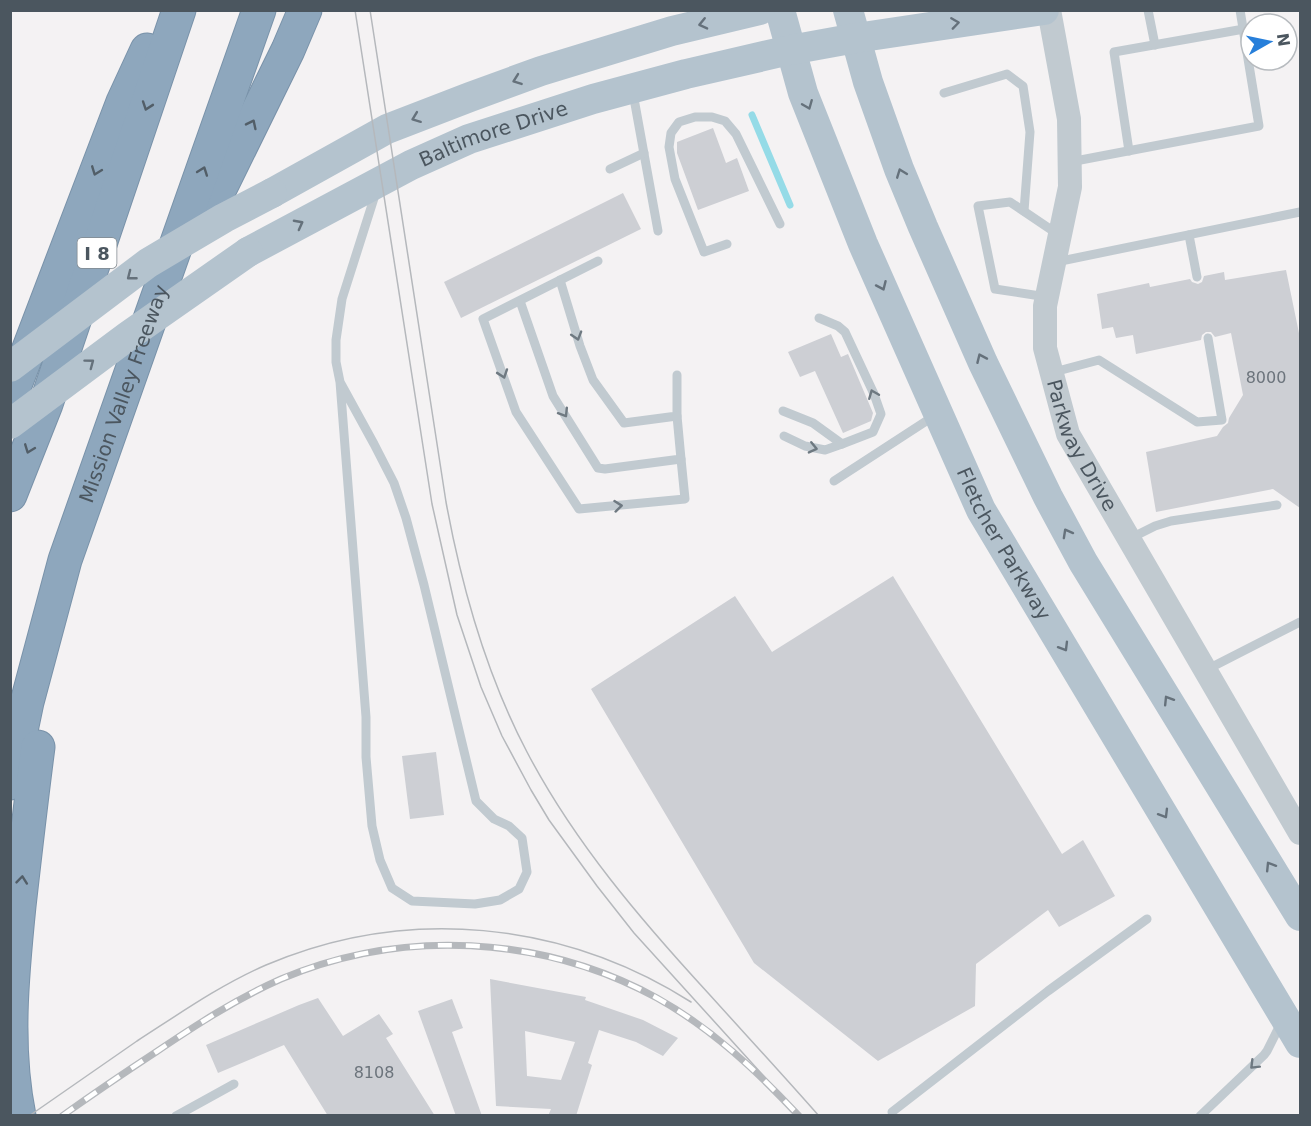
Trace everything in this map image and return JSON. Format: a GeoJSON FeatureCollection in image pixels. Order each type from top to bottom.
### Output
{"type":"FeatureCollection","features":[{"type":"Feature","properties":{"kind":"highway"},"geometry":{"type":"LineString","coordinates":[[10,398],[123,102],[165,10]]}},
{"type":"Feature","properties":{"kind":"highway","name":"I 8"},"geometry":{"type":"LineString","coordinates":[[10,495],[46,404],[179,10]]}},
{"type":"Feature","properties":{"kind":"highway","name":"Mission Valley Freeway"},"geometry":{"type":"LineString","coordinates":[[10,783],[27,702],[65,560],[259,10]]}},
{"type":"Feature","properties":{"kind":"highway"},"geometry":{"type":"LineString","coordinates":[[134,365],[288,50],[305,10]]}},
{"type":"Feature","properties":{"kind":"highway"},"geometry":{"type":"LineString","coordinates":[[20,1116],[11,1035],[13,970],[30,807],[65,560]]}},
{"type":"Feature","properties":{"kind":"main road","name":"Baltimore Drive"},"geometry":{"type":"LineString","coordinates":[[10,367],[148,262],[387,129],[541,71],[672,32],[760,10]]}},
{"type":"Feature","properties":{"kind":"main road","name":"Fletcher Parkway"},"geometry":{"type":"LineString","coordinates":[[780,10],[803,93],[863,244],[981,510],[1300,1043]]}},
{"type":"Feature","properties":{"kind":"main road","name":"Baltimore Drive"},"geometry":{"type":"LineString","coordinates":[[10,424],[128,336],[248,252],[411,165],[469,139],[593,99],[686,74],[790,50],[852,24],[1047,10]]}},
{"type":"Feature","properties":{"kind":"main road"},"geometry":{"type":"LineString","coordinates":[[852,24],[868,82],[899,169],[923,227],[983,363],[1048,497],[1083,562],[1300,916]]}},
{"type":"Feature","properties":{"kind":"main road"},"geometry":{"type":"LineString","coordinates":[[360,144],[379,182]]}},
{"type":"Feature","properties":{"kind":"street","name":"Parkway Drive"},"geometry":{"type":"LineString","coordinates":[[1047,10],[1070,119],[1070,187],[1045,306],[1045,348],[1068,434],[1300,833]]}},
{"type":"Feature","properties":{"kind":"lane"},"geometry":{"type":"LineString","coordinates":[[1148,10],[1155,45]]}},
{"type":"Feature","properties":{"kind":"lane"},"geometry":{"type":"LineString","coordinates":[[1129,151],[1114,52],[1239,30]]}},
{"type":"Feature","properties":{"kind":"lane"},"geometry":{"type":"LineString","coordinates":[[1070,162],[1259,126],[1251,72]]}},
{"type":"Feature","properties":{"kind":"lane"},"geometry":{"type":"LineString","coordinates":[[944,93],[1007,74],[1023,86],[1030,132],[1024,211]]}},
{"type":"Feature","properties":{"kind":"lane"},"geometry":{"type":"LineString","coordinates":[[633,88],[658,231]]}},
{"type":"Feature","properties":{"kind":"lane"},"geometry":{"type":"LineString","coordinates":[[728,244],[704,252],[675,179],[669,147],[671,133],[680,122],[695,117],[712,117],[725,121],[736,134],[780,225]]}},
{"type":"Feature","properties":{"kind":"lane"},"geometry":{"type":"LineString","coordinates":[[610,169],[644,153]]}},
{"type":"Feature","properties":{"kind":"lane"},"geometry":{"type":"LineString","coordinates":[[340,382],[394,483],[406,518],[476,801],[494,819],[509,826],[522,838],[527,872],[519,889],[500,900],[475,904],[412,901],[392,888],[380,860],[372,826],[366,757],[366,717],[336,340],[342,299],[379,182]]}},
{"type":"Feature","properties":{"kind":"lane"},"geometry":{"type":"LineString","coordinates":[[1047,297],[995,289],[978,206],[1010,202],[1059,235]]}},
{"type":"Feature","properties":{"kind":"lane"},"geometry":{"type":"LineString","coordinates":[[1053,263],[1300,212]]}},
{"type":"Feature","properties":{"kind":"lane"},"geometry":{"type":"LineString","coordinates":[[1189,235],[1197,277]]}},
{"type":"Feature","properties":{"kind":"lane"},"geometry":{"type":"LineString","coordinates":[[598,261],[483,319],[516,412],[579,509],[684,499],[676,375]]}},
{"type":"Feature","properties":{"kind":"lane"},"geometry":{"type":"LineString","coordinates":[[560,280],[579,346],[593,380],[624,423],[677,416]]}},
{"type":"Feature","properties":{"kind":"lane"},"geometry":{"type":"LineString","coordinates":[[520,301],[553,396],[598,468],[681,459]]}},
{"type":"Feature","properties":{"kind":"lane"},"geometry":{"type":"LineString","coordinates":[[784,436],[804,446],[825,450],[873,432],[881,414],[845,332],[838,326],[819,318]]}},
{"type":"Feature","properties":{"kind":"lane"},"geometry":{"type":"LineString","coordinates":[[1051,372],[1099,360],[1197,422],[1222,420],[1208,338]]}},
{"type":"Feature","properties":{"kind":"lane"},"geometry":{"type":"LineString","coordinates":[[783,411],[813,423],[842,444]]}},
{"type":"Feature","properties":{"kind":"lane"},"geometry":{"type":"LineString","coordinates":[[834,481],[939,413]]}},
{"type":"Feature","properties":{"kind":"lane"},"geometry":{"type":"LineString","coordinates":[[1129,539],[1170,521],[1277,505]]}},
{"type":"Feature","properties":{"kind":"lane"},"geometry":{"type":"LineString","coordinates":[[1206,670],[1300,622]]}},
{"type":"Feature","properties":{"kind":"lane"},"geometry":{"type":"LineString","coordinates":[[892,1112],[1048,991],[1147,919]]}},
{"type":"Feature","properties":{"kind":"lane"},"geometry":{"type":"LineString","coordinates":[[1200,1116],[1264,1055],[1284,1016]]}},
{"type":"Feature","properties":{"kind":"lane"},"geometry":{"type":"LineString","coordinates":[[176,1116],[234,1084]]}},
{"type":"Feature","properties":{"kind":"building"},"geometry":{"type":"Polygon","coordinates":[[[713,128],[726,163],[737,158],[749,191],[698,210],[677,153],[677,142],[713,128]]]}},
{"type":"Feature","properties":{"kind":"building"},"geometry":{"type":"Polygon","coordinates":[[[623,193],[641,229],[461,318],[444,282],[623,193]]]}},
{"type":"Feature","properties":{"kind":"building"},"geometry":{"type":"Polygon","coordinates":[[[1286,270],[1300,338],[1300,508],[1273,489],[1156,512],[1146,452],[1217,436],[1228,423],[1243,395],[1231,333],[1215,337],[1211,332],[1206,332],[1202,335],[1201,340],[1136,354],[1133,335],[1116,338],[1113,327],[1102,329],[1097,294],[1149,283],[1150,287],[1190,279],[1198,284],[1202,282],[1204,276],[1224,272],[1225,280],[1286,270]]]}},
{"type":"Feature","properties":{"kind":"building"},"geometry":{"type":"Polygon","coordinates":[[[831,334],[841,357],[848,354],[873,413],[871,421],[843,433],[815,371],[800,377],[788,352],[831,334]]]}},
{"type":"Feature","properties":{"kind":"building"},"geometry":{"type":"Polygon","coordinates":[[[893,576],[1062,854],[1083,840],[1115,896],[1059,927],[1048,910],[976,964],[975,1006],[878,1061],[754,963],[591,689],[735,596],[772,652],[893,576]]]}},
{"type":"Feature","properties":{"kind":"building"},"geometry":{"type":"Polygon","coordinates":[[[436,752],[444,815],[410,819],[402,756],[436,752]]]}},
{"type":"Feature","properties":{"kind":"building"},"geometry":{"type":"Polygon","coordinates":[[[490,979],[586,997],[585,1000],[643,1020],[678,1038],[663,1056],[636,1042],[599,1030],[588,1063],[592,1065],[576,1116],[548,1116],[551,1109],[496,1106],[490,979]],[[525,1031],[527,1076],[561,1080],[575,1042],[525,1031]]]}},
{"type":"Feature","properties":{"kind":"building"},"geometry":{"type":"Polygon","coordinates":[[[318,998],[343,1036],[379,1014],[393,1034],[386,1038],[435,1116],[328,1116],[284,1045],[218,1073],[206,1045],[318,998]]]}},
{"type":"Feature","properties":{"kind":"building"},"geometry":{"type":"Polygon","coordinates":[[[452,999],[463,1028],[452,1032],[482,1116],[456,1116],[418,1011],[452,999]]]}},
{"type":"Feature","properties":{"kind":"waterway"},"geometry":{"type":"LineString","coordinates":[[752,115],[790,205]]}},
{"type":"Feature","properties":{"kind":"tram line"},"geometry":{"type":"LineString","coordinates":[[355,10],[432,504],[457,615],[481,687],[502,736],[531,790],[549,820],[597,886],[634,933],[800,1116]]}},
{"type":"Feature","properties":{"kind":"tram line"},"geometry":{"type":"LineString","coordinates":[[370,10],[446,502],[468,599],[499,692],[527,752],[587,849],[658,938],[819,1116]]}},
{"type":"Feature","properties":{"kind":"tram line"},"geometry":{"type":"LineString","coordinates":[[29,1116],[137,1041],[232,982],[266,965],[319,946],[374,934],[429,929],[483,931],[537,939],[590,954],[642,975],[691,1002]]}},
{"type":"Feature","properties":{"kind":"railway"},"geometry":{"type":"LineString","coordinates":[[62,1116],[201,1022],[281,979],[327,963],[374,952],[422,946],[471,946],[519,951],[567,961],[613,977],[657,998],[715,1037],[767,1083],[799,1116]]}}]}
